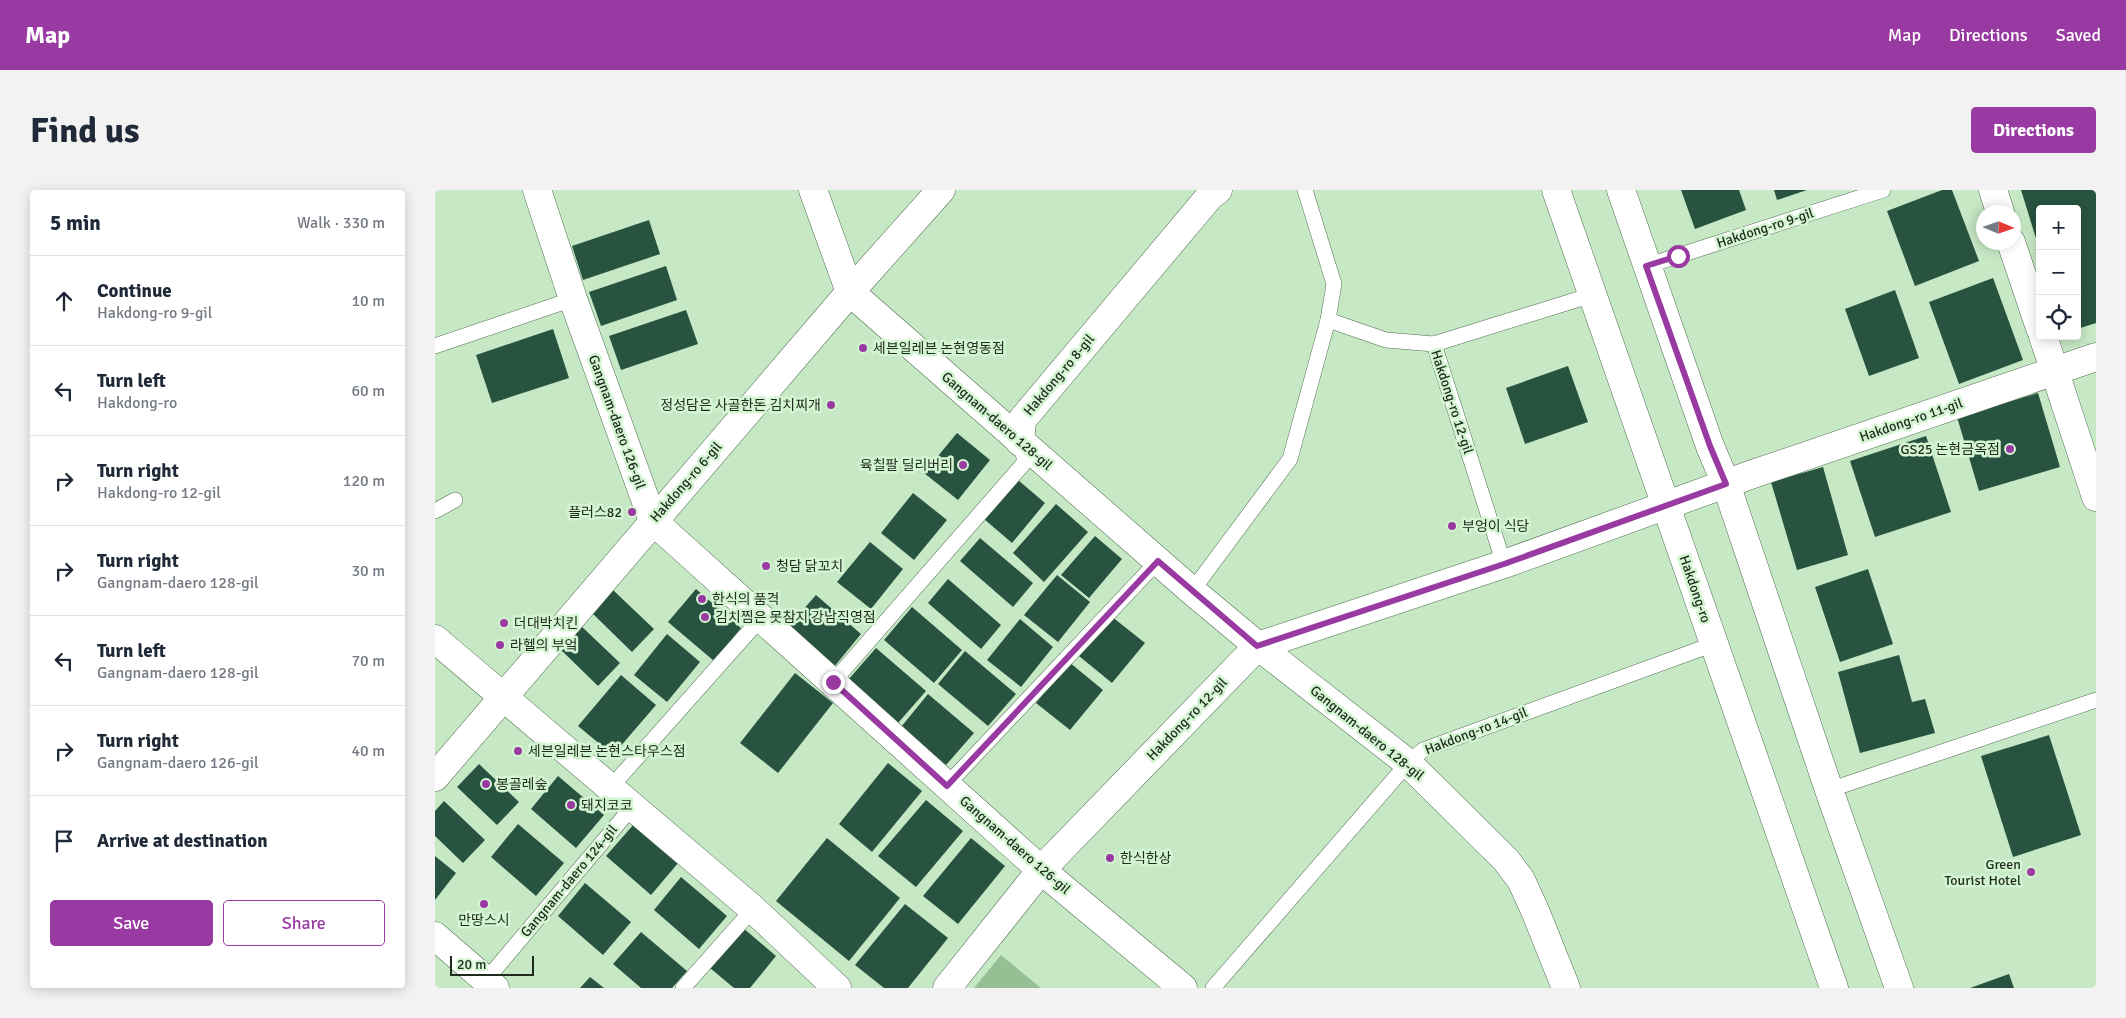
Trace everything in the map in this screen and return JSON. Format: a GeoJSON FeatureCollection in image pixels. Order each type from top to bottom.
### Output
{"type":"FeatureCollection","features":[{"type":"Feature","properties":{"kind":"street","name":"Gangnam-daero 126-gil"},"geometry":{"type":"LineString","coordinates":[[537,190],[573,299],[653,521],[1041,870],[1183,988]]}},
{"type":"Feature","properties":{"kind":"street","name":"Gangnam-daero 128-gil"},"geometry":{"type":"LineString","coordinates":[[813,190],[850,292],[1020,442],[1257,646],[1408,763],[1506,860],[1521,880],[1537,913],[1565,988]]}},
{"type":"Feature","properties":{"kind":"street","name":"Hakdong-ro 6-gil"},"geometry":{"type":"LineString","coordinates":[[435,777],[850,292],[941,190]]}},
{"type":"Feature","properties":{"kind":"street","name":"Hakdong-ro 8-gil"},"geometry":{"type":"LineString","coordinates":[[1020,442],[1022,420],[1210,196],[1219,190]]}},
{"type":"Feature","properties":{"kind":"street","name":"Hakdong-ro"},"geometry":{"type":"LineString","coordinates":[[1556,190],[1834,988]]}},
{"type":"Feature","properties":{"kind":"street"},"geometry":{"type":"LineString","coordinates":[[1621,190],[1710,446],[1726,484],[1829,790],[1899,988]]}},
{"type":"Feature","properties":{"kind":"street"},"geometry":{"type":"LineString","coordinates":[[1993,190],[1998,205]]}},
{"type":"Feature","properties":{"kind":"street"},"geometry":{"type":"LineString","coordinates":[[2014,250],[2036,316]]}},
{"type":"Feature","properties":{"kind":"street"},"geometry":{"type":"LineString","coordinates":[[2044,340],[2096,497]]}},
{"type":"Feature","properties":{"kind":"street","name":"Hakdong-ro 11-gil"},"geometry":{"type":"LineString","coordinates":[[1726,484],[2096,358]]}},
{"type":"Feature","properties":{"kind":"street","name":"Hakdong-ro 12-gil"},"geometry":{"type":"LineString","coordinates":[[947,988],[1041,870],[1257,646],[1504,564],[1726,484]]}},
{"type":"Feature","properties":{"kind":"street"},"geometry":{"type":"LineString","coordinates":[[435,639],[753,908],[837,988]]}},
{"type":"Feature","properties":{"kind":"street"},"geometry":{"type":"LineString","coordinates":[[435,936],[491,984]]}},
{"type":"Feature","properties":{"kind":"lane"},"geometry":{"type":"LineString","coordinates":[[1192,591],[1290,459],[1328,320],[1334,284],[1305,190]]}},
{"type":"Feature","properties":{"kind":"lane","name":"Hakdong-ro 9-gil"},"geometry":{"type":"LineString","coordinates":[[1646,266],[1883,190]]}},
{"type":"Feature","properties":{"kind":"lane"},"geometry":{"type":"LineString","coordinates":[[1434,344],[1592,295]]}},
{"type":"Feature","properties":{"kind":"lane"},"geometry":{"type":"LineString","coordinates":[[435,346],[573,299]]}},
{"type":"Feature","properties":{"kind":"lane","name":"Hakdong-ro 12-gil"},"geometry":{"type":"LineString","coordinates":[[1328,320],[1386,340],[1434,344],[1504,564]]}},
{"type":"Feature","properties":{"kind":"lane","name":"Hakdong-ro 8-gil"},"geometry":{"type":"LineString","coordinates":[[833,682],[1025,462],[1020,442]]}},
{"type":"Feature","properties":{"kind":"lane"},"geometry":{"type":"LineString","coordinates":[[435,511],[455,500]]}},
{"type":"Feature","properties":{"kind":"lane"},"geometry":{"type":"LineString","coordinates":[[947,786],[1158,561]]}},
{"type":"Feature","properties":{"kind":"lane"},"geometry":{"type":"LineString","coordinates":[[611,788],[761,618]]}},
{"type":"Feature","properties":{"kind":"lane","name":"Hakdong-ro 14-gil"},"geometry":{"type":"LineString","coordinates":[[1213,988],[1408,763],[1423,750],[1713,644]]}},
{"type":"Feature","properties":{"kind":"lane"},"geometry":{"type":"LineString","coordinates":[[1829,790],[2096,700]]}},
{"type":"Feature","properties":{"kind":"lane","name":"Gangnam-daero 124-gil"},"geometry":{"type":"LineString","coordinates":[[491,984],[633,806]]}},
{"type":"Feature","properties":{"kind":"lane"},"geometry":{"type":"LineString","coordinates":[[683,988],[753,908]]}},
{"type":"Feature","properties":{"kind":"green space"},"geometry":{"type":"Polygon","coordinates":[[[1001,955],[1041,988],[974,988],[1001,955]]]}},
{"type":"Feature","properties":{"kind":"building"},"geometry":{"type":"Polygon","coordinates":[[[1681,190],[1739,190],[1746,210],[1695,229],[1681,190]]]}},
{"type":"Feature","properties":{"kind":"building"},"geometry":{"type":"Polygon","coordinates":[[[1774,190],[1807,190],[1777,200],[1774,190]]]}},
{"type":"Feature","properties":{"kind":"building"},"geometry":{"type":"Polygon","coordinates":[[[1942,190],[1952,190],[1979,261],[1915,286],[1887,211],[1942,190]]]}},
{"type":"Feature","properties":{"kind":"building"},"geometry":{"type":"Polygon","coordinates":[[[2021,190],[2096,190],[2096,323],[2081,328],[2081,205],[2036,205],[2036,238],[2021,190]]]}},
{"type":"Feature","properties":{"kind":"building"},"geometry":{"type":"Polygon","coordinates":[[[649,220],[660,254],[583,280],[572,246],[649,220]]]}},
{"type":"Feature","properties":{"kind":"building"},"geometry":{"type":"Polygon","coordinates":[[[666,266],[677,300],[601,326],[589,292],[666,266]]]}},
{"type":"Feature","properties":{"kind":"building"},"geometry":{"type":"Polygon","coordinates":[[[1993,278],[2023,360],[1959,384],[1929,302],[1993,278]]]}},
{"type":"Feature","properties":{"kind":"building"},"geometry":{"type":"Polygon","coordinates":[[[1895,290],[1919,358],[1869,376],[1845,309],[1895,290]]]}},
{"type":"Feature","properties":{"kind":"building"},"geometry":{"type":"Polygon","coordinates":[[[686,310],[698,344],[621,370],[609,336],[686,310]]]}},
{"type":"Feature","properties":{"kind":"building"},"geometry":{"type":"Polygon","coordinates":[[[553,329],[569,378],[492,403],[476,355],[553,329]]]}},
{"type":"Feature","properties":{"kind":"building"},"geometry":{"type":"Polygon","coordinates":[[[1568,366],[1588,422],[1525,444],[1506,388],[1568,366]]]}},
{"type":"Feature","properties":{"kind":"building"},"geometry":{"type":"Polygon","coordinates":[[[2038,393],[2060,467],[1979,491],[1957,417],[2038,393]]]}},
{"type":"Feature","properties":{"kind":"building"},"geometry":{"type":"Polygon","coordinates":[[[957,433],[990,460],[958,500],[924,473],[957,433]]]}},
{"type":"Feature","properties":{"kind":"building"},"geometry":{"type":"Polygon","coordinates":[[[1926,436],[1951,512],[1875,537],[1850,461],[1926,436]]]}},
{"type":"Feature","properties":{"kind":"building"},"geometry":{"type":"Polygon","coordinates":[[[1823,467],[1848,555],[1797,570],[1771,482],[1823,467]]]}},
{"type":"Feature","properties":{"kind":"building"},"geometry":{"type":"Polygon","coordinates":[[[1018,480],[1045,503],[1012,543],[984,519],[1018,480]]]}},
{"type":"Feature","properties":{"kind":"building"},"geometry":{"type":"Polygon","coordinates":[[[913,493],[947,520],[914,560],[881,533],[913,493]]]}},
{"type":"Feature","properties":{"kind":"building"},"geometry":{"type":"Polygon","coordinates":[[[1056,504],[1088,532],[1044,582],[1013,553],[1056,504]]]}},
{"type":"Feature","properties":{"kind":"building"},"geometry":{"type":"Polygon","coordinates":[[[1095,536],[1122,559],[1089,598],[1061,575],[1095,536]]]}},
{"type":"Feature","properties":{"kind":"building"},"geometry":{"type":"Polygon","coordinates":[[[980,538],[1033,583],[1013,607],[960,561],[980,538]]]}},
{"type":"Feature","properties":{"kind":"building"},"geometry":{"type":"Polygon","coordinates":[[[870,542],[903,569],[871,609],[837,582],[870,542]]]}},
{"type":"Feature","properties":{"kind":"building"},"geometry":{"type":"Polygon","coordinates":[[[1868,569],[1893,644],[1840,662],[1815,587],[1868,569]]]}},
{"type":"Feature","properties":{"kind":"building"},"geometry":{"type":"Polygon","coordinates":[[[1057,575],[1090,602],[1058,642],[1024,615],[1057,575]]]}},
{"type":"Feature","properties":{"kind":"building"},"geometry":{"type":"Polygon","coordinates":[[[948,579],[1001,625],[981,649],[928,603],[948,579]]]}},
{"type":"Feature","properties":{"kind":"building"},"geometry":{"type":"Polygon","coordinates":[[[696,589],[741,628],[714,661],[668,622],[696,589]]]}},
{"type":"Feature","properties":{"kind":"building"},"geometry":{"type":"Polygon","coordinates":[[[613,590],[654,629],[632,652],[592,613],[613,590]]]}},
{"type":"Feature","properties":{"kind":"building"},"geometry":{"type":"Polygon","coordinates":[[[816,595],[861,634],[834,667],[788,627],[816,595]]]}},
{"type":"Feature","properties":{"kind":"building"},"geometry":{"type":"Polygon","coordinates":[[[912,607],[962,650],[934,683],[884,640],[912,607]]]}},
{"type":"Feature","properties":{"kind":"building"},"geometry":{"type":"Polygon","coordinates":[[[1111,616],[1145,643],[1112,683],[1079,656],[1111,616]]]}},
{"type":"Feature","properties":{"kind":"building"},"geometry":{"type":"Polygon","coordinates":[[[1020,619],[1053,647],[1021,687],[987,660],[1020,619]]]}},
{"type":"Feature","properties":{"kind":"building"},"geometry":{"type":"Polygon","coordinates":[[[579,624],[620,663],[598,686],[558,647],[579,624]]]}},
{"type":"Feature","properties":{"kind":"building"},"geometry":{"type":"Polygon","coordinates":[[[667,634],[700,662],[667,702],[634,675],[667,634]]]}},
{"type":"Feature","properties":{"kind":"building"},"geometry":{"type":"Polygon","coordinates":[[[876,648],[926,691],[898,723],[848,680],[876,648]]]}},
{"type":"Feature","properties":{"kind":"building"},"geometry":{"type":"Polygon","coordinates":[[[965,651],[1016,694],[988,726],[938,684],[965,651]]]}},
{"type":"Feature","properties":{"kind":"building"},"geometry":{"type":"Polygon","coordinates":[[[1899,655],[1912,702],[1925,699],[1935,733],[1860,753],[1838,672],[1899,655]]]}},
{"type":"Feature","properties":{"kind":"building"},"geometry":{"type":"Polygon","coordinates":[[[1069,662],[1103,690],[1070,730],[1036,703],[1069,662]]]}},
{"type":"Feature","properties":{"kind":"building"},"geometry":{"type":"Polygon","coordinates":[[[795,673],[833,703],[778,773],[740,743],[795,673]]]}},
{"type":"Feature","properties":{"kind":"building"},"geometry":{"type":"Polygon","coordinates":[[[621,675],[656,705],[613,755],[578,726],[621,675]]]}},
{"type":"Feature","properties":{"kind":"building"},"geometry":{"type":"Polygon","coordinates":[[[928,694],[974,733],[946,765],[901,727],[928,694]]]}},
{"type":"Feature","properties":{"kind":"building"},"geometry":{"type":"Polygon","coordinates":[[[2049,735],[2081,835],[2013,857],[1981,756],[2049,735]]]}},
{"type":"Feature","properties":{"kind":"building"},"geometry":{"type":"Polygon","coordinates":[[[888,763],[922,791],[872,852],[839,824],[888,763]]]}},
{"type":"Feature","properties":{"kind":"building"},"geometry":{"type":"Polygon","coordinates":[[[479,764],[519,802],[497,825],[457,787],[479,764]]]}},
{"type":"Feature","properties":{"kind":"building"},"geometry":{"type":"Polygon","coordinates":[[[558,776],[604,815],[576,848],[531,809],[558,776]]]}},
{"type":"Feature","properties":{"kind":"building"},"geometry":{"type":"Polygon","coordinates":[[[926,800],[963,831],[916,887],[878,856],[926,800]]]}},
{"type":"Feature","properties":{"kind":"building"},"geometry":{"type":"Polygon","coordinates":[[[444,801],[485,840],[463,863],[435,836],[435,811],[444,801]]]}},
{"type":"Feature","properties":{"kind":"building"},"geometry":{"type":"Polygon","coordinates":[[[518,824],[564,863],[536,896],[491,857],[518,824]]]}},
{"type":"Feature","properties":{"kind":"building"},"geometry":{"type":"Polygon","coordinates":[[[634,824],[679,862],[651,895],[606,856],[634,824]]]}},
{"type":"Feature","properties":{"kind":"building"},"geometry":{"type":"Polygon","coordinates":[[[827,838],[900,898],[849,961],[776,901],[827,838]]]}},
{"type":"Feature","properties":{"kind":"building"},"geometry":{"type":"Polygon","coordinates":[[[971,838],[1005,866],[958,924],[923,896],[971,838]]]}},
{"type":"Feature","properties":{"kind":"building"},"geometry":{"type":"Polygon","coordinates":[[[435,856],[456,873],[435,900],[435,856]]]}},
{"type":"Feature","properties":{"kind":"building"},"geometry":{"type":"Polygon","coordinates":[[[681,877],[727,916],[699,949],[654,910],[681,877]]]}},
{"type":"Feature","properties":{"kind":"building"},"geometry":{"type":"Polygon","coordinates":[[[585,883],[631,922],[603,955],[558,916],[585,883]]]}},
{"type":"Feature","properties":{"kind":"building"},"geometry":{"type":"Polygon","coordinates":[[[905,904],[948,938],[908,988],[884,988],[855,965],[905,904]]]}},
{"type":"Feature","properties":{"kind":"building"},"geometry":{"type":"Polygon","coordinates":[[[743,928],[776,956],[750,988],[734,988],[710,968],[743,928]]]}},
{"type":"Feature","properties":{"kind":"building"},"geometry":{"type":"Polygon","coordinates":[[[641,932],[687,971],[672,988],[641,988],[613,964],[641,932]]]}},
{"type":"Feature","properties":{"kind":"building"},"geometry":{"type":"Polygon","coordinates":[[[2009,974],[2014,988],[1970,988],[2009,974]]]}},
{"type":"Feature","properties":{"kind":"building"},"geometry":{"type":"Polygon","coordinates":[[[590,977],[604,988],[580,988],[590,977]]]}},
{"type":"Feature","properties":{"kind":"place","name":"세븐일레븐 논현영동점"},"geometry":{"type":"Point","coordinates":[863,348]}},
{"type":"Feature","properties":{"kind":"place","name":"정성담은 사골한돈 김치찌개"},"geometry":{"type":"Point","coordinates":[831,405]}},
{"type":"Feature","properties":{"kind":"place","name":"GS25 논현금옥점"},"geometry":{"type":"Point","coordinates":[2010,449]}},
{"type":"Feature","properties":{"kind":"place","name":"육칠팔 딜리버리"},"geometry":{"type":"Point","coordinates":[963,465]}},
{"type":"Feature","properties":{"kind":"place","name":"플러스82"},"geometry":{"type":"Point","coordinates":[632,512]}},
{"type":"Feature","properties":{"kind":"place","name":"부엉이 식당"},"geometry":{"type":"Point","coordinates":[1452,526]}},
{"type":"Feature","properties":{"kind":"place","name":"청담 닭꼬치"},"geometry":{"type":"Point","coordinates":[766,566]}},
{"type":"Feature","properties":{"kind":"place","name":"한식의 품격"},"geometry":{"type":"Point","coordinates":[702,599]}},
{"type":"Feature","properties":{"kind":"place","name":"김치찜은 못참지 강남직영점"},"geometry":{"type":"Point","coordinates":[705,617]}},
{"type":"Feature","properties":{"kind":"place","name":"더대박치킨"},"geometry":{"type":"Point","coordinates":[504,623]}},
{"type":"Feature","properties":{"kind":"place","name":"라헬의 부엌"},"geometry":{"type":"Point","coordinates":[500,645]}},
{"type":"Feature","properties":{"kind":"place","name":"세븐일레븐 논현스타우스점"},"geometry":{"type":"Point","coordinates":[518,751]}},
{"type":"Feature","properties":{"kind":"place","name":"봉골레숲"},"geometry":{"type":"Point","coordinates":[486,784]}},
{"type":"Feature","properties":{"kind":"place","name":"돼지코코"},"geometry":{"type":"Point","coordinates":[571,805]}},
{"type":"Feature","properties":{"kind":"place","name":"한식한상"},"geometry":{"type":"Point","coordinates":[1110,858]}},
{"type":"Feature","properties":{"kind":"place","name":"Green Tourist Hotel"},"geometry":{"type":"Point","coordinates":[2031,872]}},
{"type":"Feature","properties":{"kind":"place","name":"만땅스시"},"geometry":{"type":"Point","coordinates":[484,904]}},
{"type":"Feature","properties":{"kind":"route"},"geometry":{"type":"LineString","coordinates":[[833,682],[947,786],[1158,561],[1257,646],[1504,564],[1726,484],[1710,446],[1646,266],[1678,256]]}}]}
